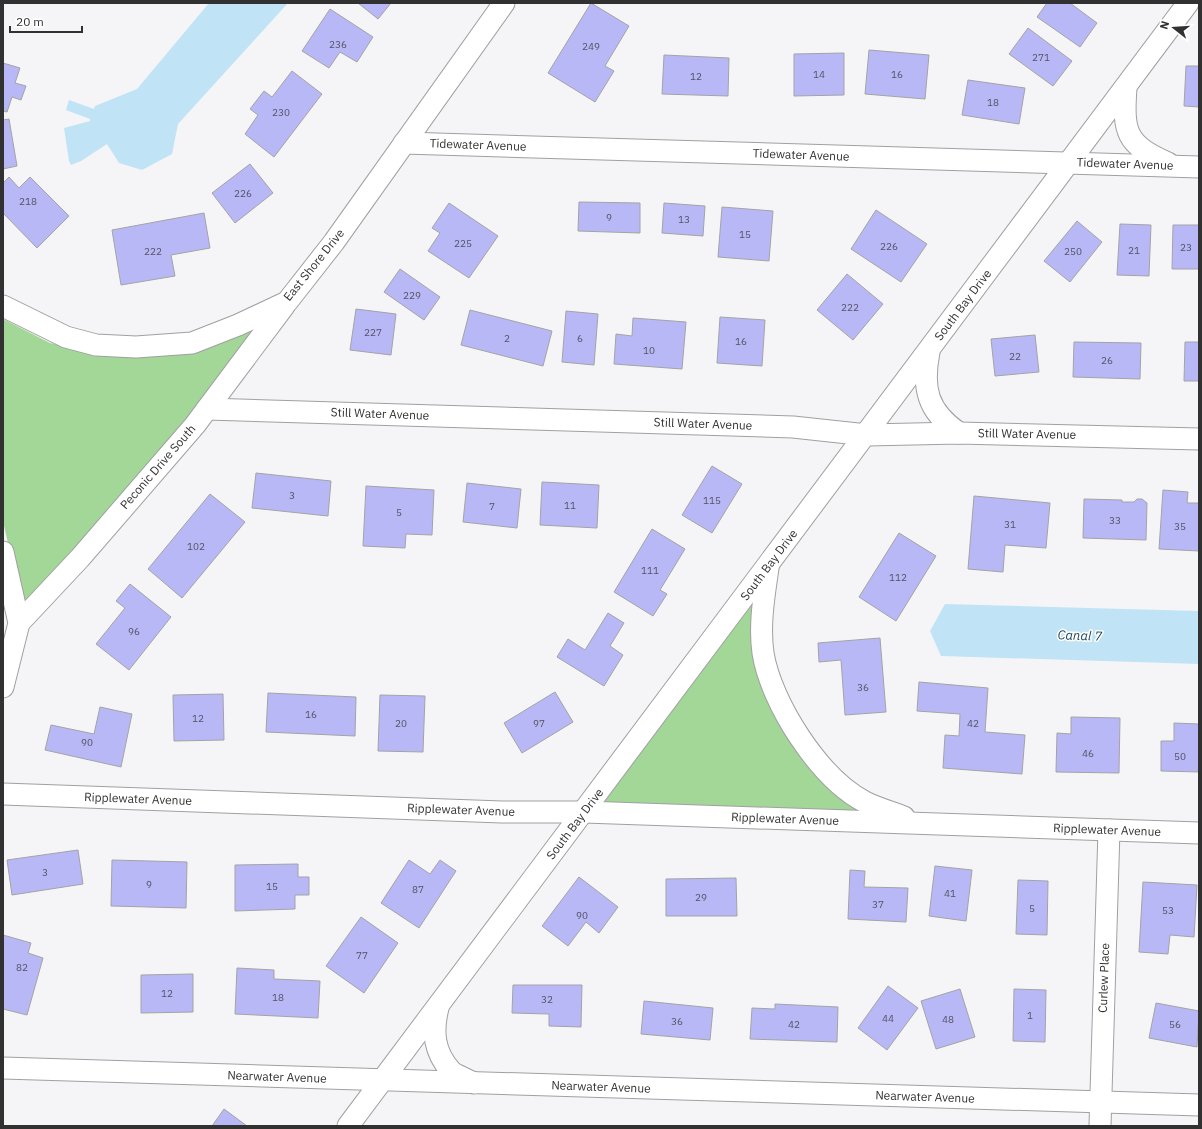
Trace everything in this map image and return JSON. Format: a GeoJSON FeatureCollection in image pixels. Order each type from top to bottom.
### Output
{"type":"FeatureCollection","features":[{"type":"Feature","properties":{"kind":"street","name":"East Shore Drive"},"geometry":{"type":"LineString","coordinates":[[3,306],[66,337],[96,345],[136,347],[192,343],[238,325],[287,302],[334,242],[504,3]]}},
{"type":"Feature","properties":{"kind":"street","name":"South Bay Drive"},"geometry":{"type":"LineString","coordinates":[[348,1126],[867,435],[1188,3]]}},
{"type":"Feature","properties":{"kind":"street"},"geometry":{"type":"LineString","coordinates":[[1126,87],[1124,116],[1133,142],[1147,154],[1174,166]]}},
{"type":"Feature","properties":{"kind":"street","name":"Tidewater Avenue"},"geometry":{"type":"LineString","coordinates":[[404,143],[1199,167]]}},
{"type":"Feature","properties":{"kind":"street","name":"Peconic Drive South"},"geometry":{"type":"LineString","coordinates":[[19,623],[80,558],[195,425],[287,302]]}},
{"type":"Feature","properties":{"kind":"street"},"geometry":{"type":"LineString","coordinates":[[930,349],[925,372],[928,395],[946,424],[959,433]]}},
{"type":"Feature","properties":{"kind":"street","name":"Still Water Avenue"},"geometry":{"type":"LineString","coordinates":[[208,409],[793,427],[867,435],[959,433],[1199,439]]}},
{"type":"Feature","properties":{"kind":"street"},"geometry":{"type":"LineString","coordinates":[[3,552],[19,623],[3,687]]}},
{"type":"Feature","properties":{"kind":"street","name":"Ripplewater Avenue"},"geometry":{"type":"LineString","coordinates":[[768,567],[762,624],[763,651],[768,675],[798,735],[829,773],[853,794],[865,802],[920,824]]}},
{"type":"Feature","properties":{"kind":"street","name":"Ripplewater Avenue"},"geometry":{"type":"LineString","coordinates":[[3,794],[502,812],[584,812],[1199,832]]}},
{"type":"Feature","properties":{"kind":"street","name":"Curlew Place"},"geometry":{"type":"LineString","coordinates":[[1100,1126],[1109,830]]}},
{"type":"Feature","properties":{"kind":"street"},"geometry":{"type":"LineString","coordinates":[[439,1006],[434,1035],[436,1047],[452,1072],[474,1083]]}},
{"type":"Feature","properties":{"kind":"street","name":"Nearwater Avenue"},"geometry":{"type":"LineString","coordinates":[[3,1068],[1199,1105]]}},
{"type":"Feature","properties":{"kind":"green space"},"geometry":{"type":"Polygon","coordinates":[[[268,316],[189,424],[23,611],[3,521],[3,319],[50,343],[116,357],[192,352],[268,316]]]}},
{"type":"Feature","properties":{"kind":"green space"},"geometry":{"type":"Polygon","coordinates":[[[764,576],[759,609],[791,732],[898,818],[589,809],[764,576]]]}},
{"type":"Feature","properties":{"kind":"water"},"geometry":{"type":"Polygon","coordinates":[[[209,3],[288,3],[178,124],[172,154],[142,170],[119,163],[107,144],[81,161],[71,165],[69,161],[64,128],[90,121],[90,119],[66,110],[69,100],[94,109],[95,106],[137,89],[209,3]]]}},
{"type":"Feature","properties":{"kind":"water","name":"Canal 7"},"geometry":{"type":"Polygon","coordinates":[[[945,604],[1199,611],[1199,664],[941,656],[930,631],[945,604]]]}},
{"type":"Feature","properties":{"kind":"building"},"geometry":{"type":"Polygon","coordinates":[[[358,3],[391,3],[378,19],[358,3]]]}},
{"type":"Feature","properties":{"kind":"building"},"geometry":{"type":"Polygon","coordinates":[[[591,3],[629,26],[605,66],[614,71],[595,102],[548,73],[591,3]]]}},
{"type":"Feature","properties":{"kind":"building"},"geometry":{"type":"Polygon","coordinates":[[[1047,3],[1070,3],[1097,23],[1080,47],[1037,17],[1047,3]]]}},
{"type":"Feature","properties":{"kind":"building"},"geometry":{"type":"Polygon","coordinates":[[[330,9],[373,37],[357,62],[340,52],[329,68],[302,51],[330,9]]]}},
{"type":"Feature","properties":{"kind":"building"},"geometry":{"type":"Polygon","coordinates":[[[1028,28],[1072,61],[1053,86],[1009,54],[1028,28]]]}},
{"type":"Feature","properties":{"kind":"building"},"geometry":{"type":"Polygon","coordinates":[[[869,50],[929,55],[925,99],[865,94],[869,50]]]}},
{"type":"Feature","properties":{"kind":"building"},"geometry":{"type":"Polygon","coordinates":[[[844,53],[844,95],[794,96],[794,54],[844,53]]]}},
{"type":"Feature","properties":{"kind":"building"},"geometry":{"type":"Polygon","coordinates":[[[664,55],[729,58],[728,96],[662,94],[664,55]]]}},
{"type":"Feature","properties":{"kind":"building"},"geometry":{"type":"Polygon","coordinates":[[[3,63],[20,68],[15,83],[26,86],[21,100],[12,97],[7,112],[3,111],[3,63]]]}},
{"type":"Feature","properties":{"kind":"building"},"geometry":{"type":"Polygon","coordinates":[[[1186,66],[1199,66],[1199,107],[1184,106],[1186,66]]]}},
{"type":"Feature","properties":{"kind":"building"},"geometry":{"type":"Polygon","coordinates":[[[292,71],[322,94],[274,157],[245,134],[258,115],[250,109],[264,91],[272,97],[292,71]]]}},
{"type":"Feature","properties":{"kind":"building"},"geometry":{"type":"Polygon","coordinates":[[[968,80],[1025,88],[1019,124],[962,115],[968,80]]]}},
{"type":"Feature","properties":{"kind":"building"},"geometry":{"type":"Polygon","coordinates":[[[9,119],[17,166],[3,169],[3,120],[9,119]]]}},
{"type":"Feature","properties":{"kind":"building"},"geometry":{"type":"Polygon","coordinates":[[[250,164],[273,193],[235,223],[212,193],[250,164]]]}},
{"type":"Feature","properties":{"kind":"building"},"geometry":{"type":"Polygon","coordinates":[[[9,177],[19,188],[30,177],[69,216],[37,248],[3,213],[3,183],[9,177]]]}},
{"type":"Feature","properties":{"kind":"building"},"geometry":{"type":"Polygon","coordinates":[[[579,202],[640,203],[640,233],[578,231],[579,202]]]}},
{"type":"Feature","properties":{"kind":"building"},"geometry":{"type":"Polygon","coordinates":[[[449,203],[498,236],[469,278],[428,251],[440,233],[432,228],[449,203]]]}},
{"type":"Feature","properties":{"kind":"building"},"geometry":{"type":"Polygon","coordinates":[[[664,203],[705,206],[703,236],[662,233],[664,203]]]}},
{"type":"Feature","properties":{"kind":"building"},"geometry":{"type":"Polygon","coordinates":[[[722,207],[773,211],[769,261],[718,257],[722,207]]]}},
{"type":"Feature","properties":{"kind":"building"},"geometry":{"type":"Polygon","coordinates":[[[876,210],[927,244],[901,282],[851,249],[876,210]]]}},
{"type":"Feature","properties":{"kind":"building"},"geometry":{"type":"Polygon","coordinates":[[[204,213],[210,248],[171,255],[175,276],[121,285],[112,230],[204,213]]]}},
{"type":"Feature","properties":{"kind":"building"},"geometry":{"type":"Polygon","coordinates":[[[1077,221],[1102,242],[1070,282],[1044,261],[1077,221]]]}},
{"type":"Feature","properties":{"kind":"building"},"geometry":{"type":"Polygon","coordinates":[[[1120,224],[1151,225],[1149,276],[1117,275],[1120,224]]]}},
{"type":"Feature","properties":{"kind":"building"},"geometry":{"type":"Polygon","coordinates":[[[1173,225],[1199,225],[1199,269],[1172,269],[1173,225]]]}},
{"type":"Feature","properties":{"kind":"building"},"geometry":{"type":"Polygon","coordinates":[[[400,269],[440,297],[424,320],[384,292],[400,269]]]}},
{"type":"Feature","properties":{"kind":"building"},"geometry":{"type":"Polygon","coordinates":[[[847,274],[883,304],[853,340],[817,310],[847,274]]]}},
{"type":"Feature","properties":{"kind":"building"},"geometry":{"type":"Polygon","coordinates":[[[356,309],[396,314],[391,355],[350,350],[356,309]]]}},
{"type":"Feature","properties":{"kind":"building"},"geometry":{"type":"Polygon","coordinates":[[[470,310],[552,331],[543,366],[461,345],[470,310]]]}},
{"type":"Feature","properties":{"kind":"building"},"geometry":{"type":"Polygon","coordinates":[[[566,311],[598,314],[594,365],[562,362],[566,311]]]}},
{"type":"Feature","properties":{"kind":"building"},"geometry":{"type":"Polygon","coordinates":[[[720,317],[765,320],[762,366],[717,363],[720,317]]]}},
{"type":"Feature","properties":{"kind":"building"},"geometry":{"type":"Polygon","coordinates":[[[633,318],[686,322],[682,369],[614,364],[616,334],[632,336],[633,318]]]}},
{"type":"Feature","properties":{"kind":"building"},"geometry":{"type":"Polygon","coordinates":[[[1035,335],[1039,372],[995,376],[991,339],[1035,335]]]}},
{"type":"Feature","properties":{"kind":"building"},"geometry":{"type":"Polygon","coordinates":[[[1074,342],[1141,343],[1140,379],[1073,377],[1074,342]]]}},
{"type":"Feature","properties":{"kind":"building"},"geometry":{"type":"Polygon","coordinates":[[[1185,342],[1199,342],[1199,381],[1184,381],[1185,342]]]}},
{"type":"Feature","properties":{"kind":"building"},"geometry":{"type":"Polygon","coordinates":[[[712,466],[742,484],[712,533],[682,515],[712,466]]]}},
{"type":"Feature","properties":{"kind":"building"},"geometry":{"type":"Polygon","coordinates":[[[256,473],[331,481],[328,516],[252,508],[256,473]]]}},
{"type":"Feature","properties":{"kind":"building"},"geometry":{"type":"Polygon","coordinates":[[[542,482],[599,485],[597,528],[540,525],[542,482]]]}},
{"type":"Feature","properties":{"kind":"building"},"geometry":{"type":"Polygon","coordinates":[[[467,483],[521,489],[517,528],[463,522],[467,483]]]}},
{"type":"Feature","properties":{"kind":"building"},"geometry":{"type":"Polygon","coordinates":[[[366,486],[434,490],[432,535],[406,534],[405,548],[363,546],[366,486]]]}},
{"type":"Feature","properties":{"kind":"building"},"geometry":{"type":"Polygon","coordinates":[[[1163,490],[1188,492],[1187,503],[1199,503],[1199,551],[1159,549],[1163,490]]]}},
{"type":"Feature","properties":{"kind":"building"},"geometry":{"type":"Polygon","coordinates":[[[210,494],[245,522],[182,598],[148,569],[210,494]]]}},
{"type":"Feature","properties":{"kind":"building"},"geometry":{"type":"Polygon","coordinates":[[[974,496],[1050,503],[1046,548],[1005,545],[1003,572],[968,569],[974,496]]]}},
{"type":"Feature","properties":{"kind":"building"},"geometry":{"type":"Polygon","coordinates":[[[1084,499],[1122,500],[1122,502],[1134,502],[1137,499],[1142,499],[1147,503],[1146,540],[1083,538],[1084,499]]]}},
{"type":"Feature","properties":{"kind":"building"},"geometry":{"type":"Polygon","coordinates":[[[652,529],[685,549],[660,590],[667,594],[653,616],[614,592],[652,529]]]}},
{"type":"Feature","properties":{"kind":"building"},"geometry":{"type":"Polygon","coordinates":[[[899,533],[936,556],[896,621],[859,597],[899,533]]]}},
{"type":"Feature","properties":{"kind":"building"},"geometry":{"type":"Polygon","coordinates":[[[130,584],[171,617],[129,670],[96,644],[125,608],[116,601],[130,584]]]}},
{"type":"Feature","properties":{"kind":"building"},"geometry":{"type":"Polygon","coordinates":[[[608,613],[624,623],[610,646],[623,655],[604,686],[557,657],[568,639],[585,650],[608,613]]]}},
{"type":"Feature","properties":{"kind":"building"},"geometry":{"type":"Polygon","coordinates":[[[880,638],[886,712],[845,715],[841,660],[819,662],[818,643],[880,638]]]}},
{"type":"Feature","properties":{"kind":"building"},"geometry":{"type":"Polygon","coordinates":[[[919,682],[988,688],[985,732],[1025,735],[1022,774],[943,768],[945,735],[959,736],[960,714],[917,711],[919,682]]]}},
{"type":"Feature","properties":{"kind":"building"},"geometry":{"type":"Polygon","coordinates":[[[555,692],[573,722],[522,753],[504,723],[555,692]]]}},
{"type":"Feature","properties":{"kind":"building"},"geometry":{"type":"Polygon","coordinates":[[[268,693],[356,697],[355,736],[266,732],[268,693]]]}},
{"type":"Feature","properties":{"kind":"building"},"geometry":{"type":"Polygon","coordinates":[[[223,694],[224,740],[174,741],[173,695],[223,694]]]}},
{"type":"Feature","properties":{"kind":"building"},"geometry":{"type":"Polygon","coordinates":[[[380,695],[425,696],[423,752],[378,751],[380,695]]]}},
{"type":"Feature","properties":{"kind":"building"},"geometry":{"type":"Polygon","coordinates":[[[100,707],[132,714],[121,767],[45,750],[51,725],[94,734],[100,707]]]}},
{"type":"Feature","properties":{"kind":"building"},"geometry":{"type":"Polygon","coordinates":[[[1071,717],[1120,718],[1119,773],[1056,772],[1057,733],[1071,734],[1071,717]]]}},
{"type":"Feature","properties":{"kind":"building"},"geometry":{"type":"Polygon","coordinates":[[[1174,723],[1199,724],[1199,772],[1161,771],[1161,741],[1174,741],[1174,723]]]}},
{"type":"Feature","properties":{"kind":"building"},"geometry":{"type":"Polygon","coordinates":[[[78,850],[83,884],[12,895],[7,860],[78,850]]]}},
{"type":"Feature","properties":{"kind":"building"},"geometry":{"type":"Polygon","coordinates":[[[112,860],[187,862],[186,908],[111,906],[112,860]]]}},
{"type":"Feature","properties":{"kind":"building"},"geometry":{"type":"Polygon","coordinates":[[[409,860],[430,874],[440,860],[456,871],[419,928],[381,903],[409,860]]]}},
{"type":"Feature","properties":{"kind":"building"},"geometry":{"type":"Polygon","coordinates":[[[298,864],[298,877],[309,877],[309,895],[295,895],[295,909],[235,911],[235,865],[298,864]]]}},
{"type":"Feature","properties":{"kind":"building"},"geometry":{"type":"Polygon","coordinates":[[[935,866],[972,870],[966,921],[929,916],[935,866]]]}},
{"type":"Feature","properties":{"kind":"building"},"geometry":{"type":"Polygon","coordinates":[[[850,870],[865,871],[864,887],[908,888],[906,922],[848,919],[850,870]]]}},
{"type":"Feature","properties":{"kind":"building"},"geometry":{"type":"Polygon","coordinates":[[[579,877],[618,907],[599,933],[586,922],[568,946],[542,926],[579,877]]]}},
{"type":"Feature","properties":{"kind":"building"},"geometry":{"type":"Polygon","coordinates":[[[736,878],[737,916],[666,916],[666,879],[736,878]]]}},
{"type":"Feature","properties":{"kind":"building"},"geometry":{"type":"Polygon","coordinates":[[[1018,880],[1048,881],[1047,935],[1016,934],[1018,880]]]}},
{"type":"Feature","properties":{"kind":"building"},"geometry":{"type":"Polygon","coordinates":[[[1143,882],[1197,885],[1194,937],[1170,935],[1168,954],[1139,952],[1143,882]]]}},
{"type":"Feature","properties":{"kind":"building"},"geometry":{"type":"Polygon","coordinates":[[[361,917],[398,943],[364,993],[326,966],[361,917]]]}},
{"type":"Feature","properties":{"kind":"building"},"geometry":{"type":"Polygon","coordinates":[[[3,935],[31,943],[28,953],[43,958],[27,1015],[3,1009],[3,935]]]}},
{"type":"Feature","properties":{"kind":"building"},"geometry":{"type":"Polygon","coordinates":[[[237,968],[274,970],[274,979],[320,981],[318,1018],[235,1014],[237,968]]]}},
{"type":"Feature","properties":{"kind":"building"},"geometry":{"type":"Polygon","coordinates":[[[193,974],[193,1012],[141,1013],[141,975],[193,974]]]}},
{"type":"Feature","properties":{"kind":"building"},"geometry":{"type":"Polygon","coordinates":[[[513,985],[582,985],[581,1027],[549,1026],[549,1014],[512,1013],[513,985]]]}},
{"type":"Feature","properties":{"kind":"building"},"geometry":{"type":"Polygon","coordinates":[[[888,986],[918,1008],[887,1050],[858,1028],[888,986]]]}},
{"type":"Feature","properties":{"kind":"building"},"geometry":{"type":"Polygon","coordinates":[[[960,989],[975,1037],[936,1049],[921,1001],[960,989]]]}},
{"type":"Feature","properties":{"kind":"building"},"geometry":{"type":"Polygon","coordinates":[[[1014,989],[1046,990],[1045,1042],[1013,1041],[1014,989]]]}},
{"type":"Feature","properties":{"kind":"building"},"geometry":{"type":"Polygon","coordinates":[[[644,1001],[713,1008],[710,1040],[641,1034],[644,1001]]]}},
{"type":"Feature","properties":{"kind":"building"},"geometry":{"type":"Polygon","coordinates":[[[1156,1003],[1199,1011],[1197,1047],[1149,1038],[1156,1003]]]}},
{"type":"Feature","properties":{"kind":"building"},"geometry":{"type":"Polygon","coordinates":[[[775,1004],[838,1007],[837,1042],[750,1039],[752,1008],[775,1009],[775,1004]]]}},
{"type":"Feature","properties":{"kind":"building"},"geometry":{"type":"Polygon","coordinates":[[[224,1109],[247,1126],[212,1126],[224,1109]]]}}]}
